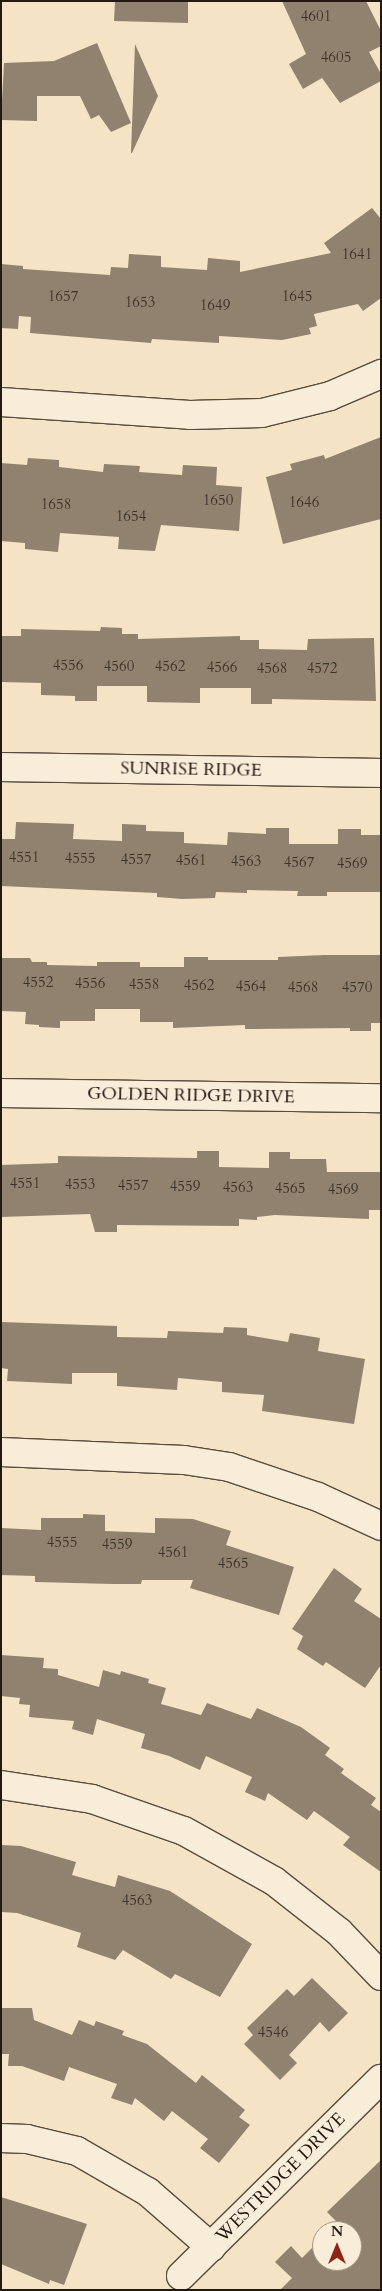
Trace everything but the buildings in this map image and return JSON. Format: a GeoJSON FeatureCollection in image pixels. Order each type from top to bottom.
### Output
{"type":"FeatureCollection","features":[{"type":"Feature","properties":{"kind":"street"},"geometry":{"type":"LineString","coordinates":[[1,402],[190,414],[262,413],[330,396],[381,374]]}},
{"type":"Feature","properties":{"kind":"street","name":"SUNRISE RIDGE"},"geometry":{"type":"LineString","coordinates":[[1,767],[381,773]]}},
{"type":"Feature","properties":{"kind":"street","name":"GOLDEN RIDGE DRIVE"},"geometry":{"type":"LineString","coordinates":[[1,1093],[381,1098]]}},
{"type":"Feature","properties":{"kind":"street"},"geometry":{"type":"LineString","coordinates":[[1,1452],[184,1460],[229,1466],[318,1497],[381,1526]]}},
{"type":"Feature","properties":{"kind":"street"},"geometry":{"type":"LineString","coordinates":[[1,1785],[92,1799],[184,1831],[274,1881],[339,1932],[381,1976]]}},
{"type":"Feature","properties":{"kind":"street","name":"WESTRIDGE DRIVE"},"geometry":{"type":"LineString","coordinates":[[181,2276],[381,2079]]}},
{"type":"Feature","properties":{"kind":"street"},"geometry":{"type":"LineString","coordinates":[[1,2138],[27,2139],[77,2151],[148,2192],[211,2247]]}}]}
